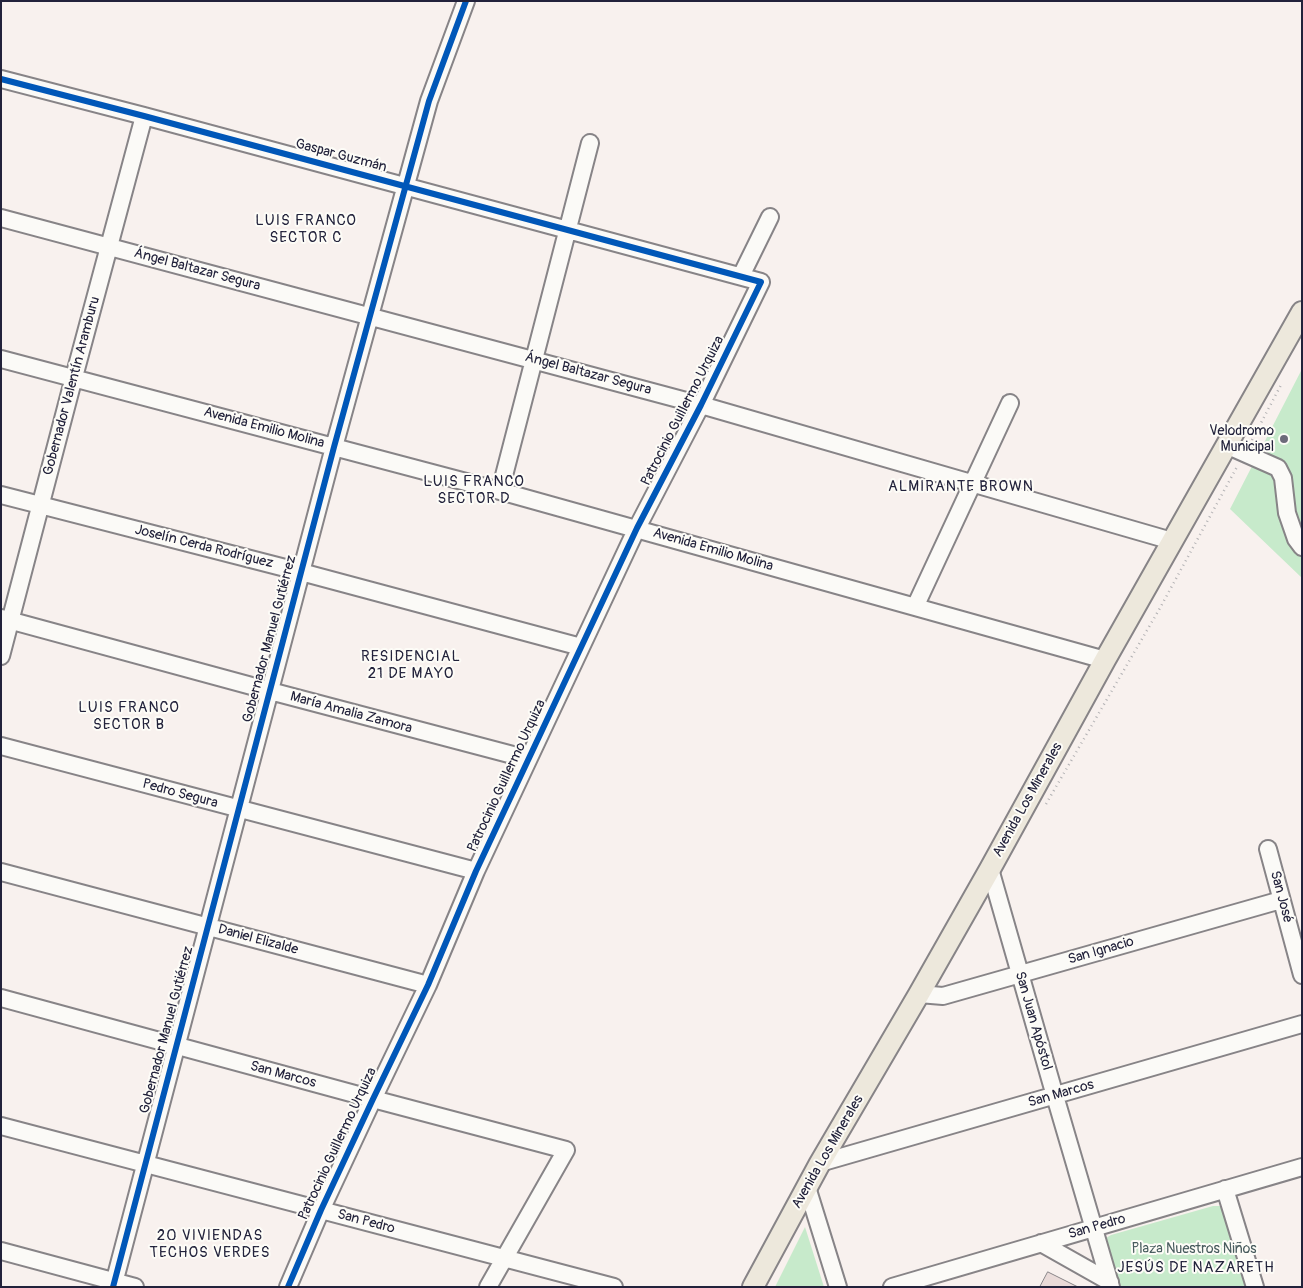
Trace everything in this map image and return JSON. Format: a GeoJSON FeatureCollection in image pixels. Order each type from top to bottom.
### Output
{"type":"FeatureCollection","features":[{"type":"Feature","properties":{"kind":"main road","name":"Avenida Los Minerales"},"geometry":{"type":"LineString","coordinates":[[753,1287],[820,1163],[990,869],[1105,660],[1302,312]]}},
{"type":"Feature","properties":{"kind":"street","name":"Gobernador Manuel Gutiérrez"},"geometry":{"type":"LineString","coordinates":[[113,1284],[370,316],[429,102],[466,1]]}},
{"type":"Feature","properties":{"kind":"street","name":"Gaspar Guzmán"},"geometry":{"type":"LineString","coordinates":[[1,79],[761,282]]}},
{"type":"Feature","properties":{"kind":"street","name":"Gobernador Valentín Aramburu"},"geometry":{"type":"LineString","coordinates":[[1,656],[6,619],[40,506],[144,116]]}},
{"type":"Feature","properties":{"kind":"street"},"geometry":{"type":"LineString","coordinates":[[500,491],[590,143]]}},
{"type":"Feature","properties":{"kind":"street"},"geometry":{"type":"LineString","coordinates":[[741,276],[770,217]]}},
{"type":"Feature","properties":{"kind":"street","name":"Ángel Baltazar Segura"},"geometry":{"type":"LineString","coordinates":[[1,218],[701,404],[1172,541]]}},
{"type":"Feature","properties":{"kind":"street","name":"Patrocinio Guillermo Urquiza"},"geometry":{"type":"LineString","coordinates":[[288,1287],[372,1099],[428,985],[476,871],[528,759],[637,528],[761,282]]}},
{"type":"Feature","properties":{"kind":"street","name":"Avenida Emilio Molina"},"geometry":{"type":"LineString","coordinates":[[1,359],[637,528],[1105,660]]}},
{"type":"Feature","properties":{"kind":"street"},"geometry":{"type":"LineString","coordinates":[[915,607],[1010,403]]}},
{"type":"Feature","properties":{"kind":"street"},"geometry":{"type":"LineString","coordinates":[[1226,445],[1278,468],[1283,478],[1287,513],[1296,538],[1302,547]]}},
{"type":"Feature","properties":{"kind":"street","name":"Joselín Cerda Rodríguez"},"geometry":{"type":"LineString","coordinates":[[1,495],[301,572],[581,648]]}},
{"type":"Feature","properties":{"kind":"street","name":"María Amalia Zamora"},"geometry":{"type":"LineString","coordinates":[[6,619],[528,759]]}},
{"type":"Feature","properties":{"kind":"street","name":"Pedro Segura"},"geometry":{"type":"LineString","coordinates":[[1,746],[476,871]]}},
{"type":"Feature","properties":{"kind":"street","name":"San José"},"geometry":{"type":"LineString","coordinates":[[1268,849],[1302,975]]}},
{"type":"Feature","properties":{"kind":"street","name":"San Juan Apóstol"},"geometry":{"type":"LineString","coordinates":[[990,869],[1110,1284]]}},
{"type":"Feature","properties":{"kind":"street","name":"Daniel Elizalde"},"geometry":{"type":"LineString","coordinates":[[1,872],[428,985]]}},
{"type":"Feature","properties":{"kind":"street","name":"San Ignacio"},"geometry":{"type":"LineString","coordinates":[[919,994],[943,996],[1281,900]]}},
{"type":"Feature","properties":{"kind":"street","name":"San Marcos"},"geometry":{"type":"LineString","coordinates":[[1,998],[566,1150],[505,1258]]}},
{"type":"Feature","properties":{"kind":"street","name":"San Marcos"},"geometry":{"type":"LineString","coordinates":[[820,1163],[1302,1024]]}},
{"type":"Feature","properties":{"kind":"street","name":"San Pedro"},"geometry":{"type":"LineString","coordinates":[[1,1126],[614,1287]]}},
{"type":"Feature","properties":{"kind":"street","name":"San Pedro"},"geometry":{"type":"LineString","coordinates":[[899,1286],[1302,1167]]}},
{"type":"Feature","properties":{"kind":"street"},"geometry":{"type":"LineString","coordinates":[[807,1187],[838,1287]]}},
{"type":"Feature","properties":{"kind":"street"},"geometry":{"type":"LineString","coordinates":[[1225,1189],[1254,1287]]}},
{"type":"Feature","properties":{"kind":"street"},"geometry":{"type":"LineString","coordinates":[[1041,1243],[1110,1284]]}},
{"type":"Feature","properties":{"kind":"street"},"geometry":{"type":"LineString","coordinates":[[1,1251],[113,1284],[134,1287]]}},
{"type":"Feature","properties":{"kind":"street"},"geometry":{"type":"LineString","coordinates":[[488,1287],[505,1258]]}},
{"type":"Feature","properties":{"kind":"path"},"geometry":{"type":"LineString","coordinates":[[1042,811],[1160,608],[1283,381]]}},
{"type":"Feature","properties":{"kind":"green space","name":"Velodromo Municipal"},"geometry":{"type":"Polygon","coordinates":[[[1302,369],[1302,578],[1230,509],[1302,369]]]}},
{"type":"Feature","properties":{"kind":"green space","name":"Plaza Nuestros Niños"},"geometry":{"type":"Polygon","coordinates":[[[1213,1206],[1220,1206],[1223,1211],[1245,1287],[1118,1287],[1106,1238],[1213,1206]]]}},
{"type":"Feature","properties":{"kind":"green space"},"geometry":{"type":"Polygon","coordinates":[[[805,1227],[824,1287],[775,1287],[805,1227]]]}},
{"type":"Feature","properties":{"kind":"building"},"geometry":{"type":"Polygon","coordinates":[[[1048,1272],[1078,1287],[1040,1287],[1048,1272]]]}},
{"type":"Feature","properties":{"kind":"cycle path"},"geometry":{"type":"LineString","coordinates":[[113,1287],[334,447],[429,101],[466,1]]}},
{"type":"Feature","properties":{"kind":"cycle path"},"geometry":{"type":"LineString","coordinates":[[1,79],[761,282],[701,405],[637,528],[476,871],[428,985],[321,1210],[288,1287]]}},
{"type":"Feature","properties":{"kind":"place","name":"Velodromo Municipal"},"geometry":{"type":"Point","coordinates":[1284,439]}},
{"type":"Feature","properties":{"kind":"district","name":"LUIS FRANCO SECTOR C"},"geometry":{"type":"Point","coordinates":[306,230]}},
{"type":"Feature","properties":{"kind":"district","name":"ALMIRANTE BROWN"},"geometry":{"type":"Point","coordinates":[961,487]}},
{"type":"Feature","properties":{"kind":"district","name":"LUIS FRANCO SECTOR D"},"geometry":{"type":"Point","coordinates":[474,490]}},
{"type":"Feature","properties":{"kind":"district","name":"RESIDENCIAL 21 DE MAYO"},"geometry":{"type":"Point","coordinates":[411,666]}},
{"type":"Feature","properties":{"kind":"district","name":"LUIS FRANCO SECTOR B"},"geometry":{"type":"Point","coordinates":[129,716]}},
{"type":"Feature","properties":{"kind":"district","name":"20 VIVIENDAS TECHOS VERDES"},"geometry":{"type":"Point","coordinates":[210,1244]}},
{"type":"Feature","properties":{"kind":"district","name":"JESÚS DE NAZARETH"},"geometry":{"type":"Point","coordinates":[1196,1268]}}]}
